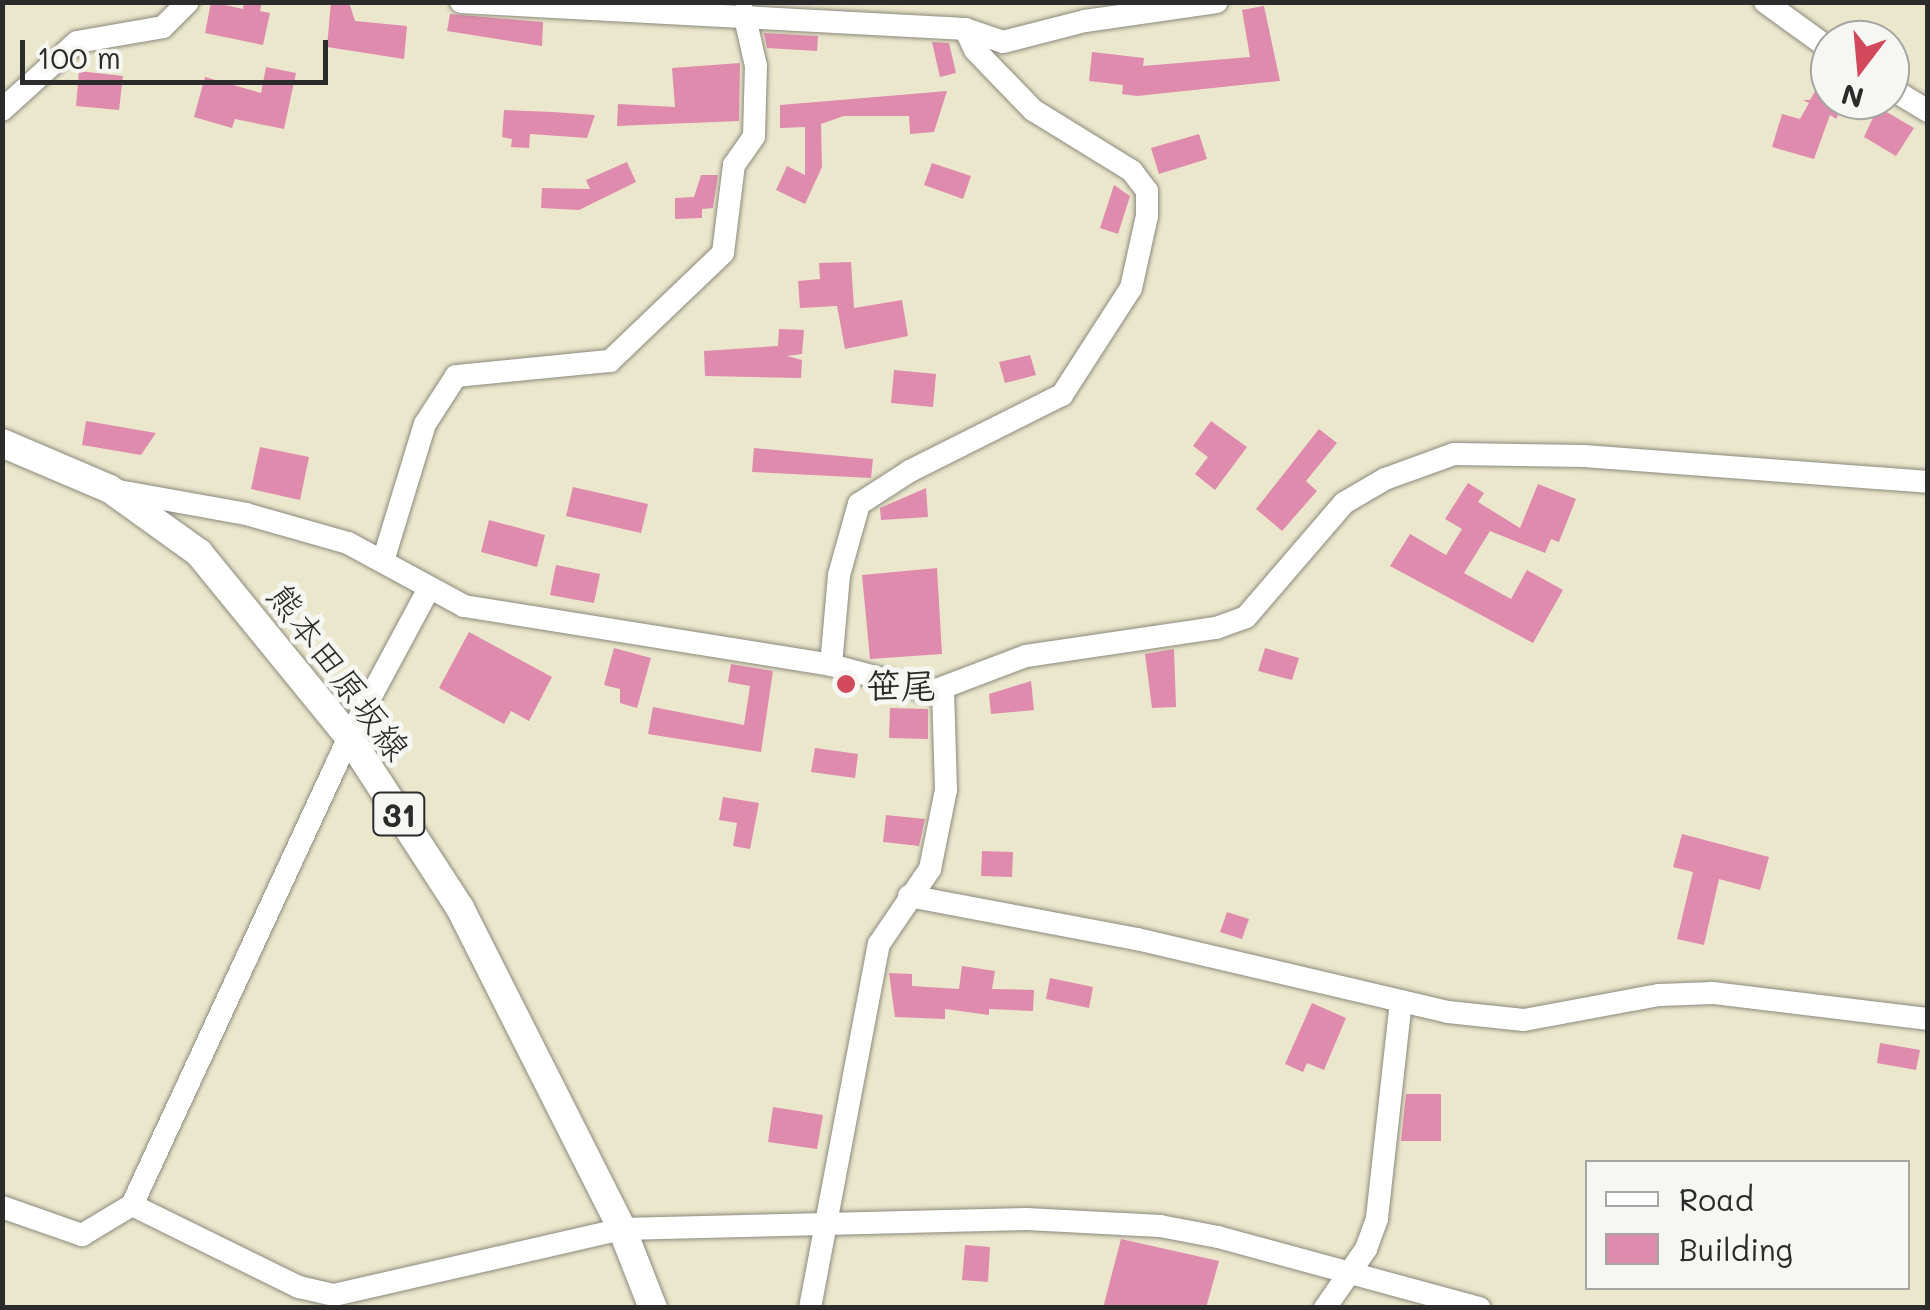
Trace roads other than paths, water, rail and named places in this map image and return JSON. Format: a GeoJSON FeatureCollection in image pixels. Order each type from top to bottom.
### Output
{"type":"FeatureCollection","features":[{"type":"Feature","properties":{"kind":"main road","name":"熊本田原坂線"},"geometry":{"type":"LineString","coordinates":[[2,443],[110,490],[199,553],[349,737],[460,908],[622,1229],[654,1308]]}},
{"type":"Feature","properties":{"kind":"street"},"geometry":{"type":"LineString","coordinates":[[2,110],[77,42],[163,27],[188,2]]}},
{"type":"Feature","properties":{"kind":"street"},"geometry":{"type":"LineString","coordinates":[[462,2],[744,13],[965,29],[1003,42],[1085,21],[1217,2]]}},
{"type":"Feature","properties":{"kind":"street"},"geometry":{"type":"LineString","coordinates":[[1765,2],[1810,35]]}},
{"type":"Feature","properties":{"kind":"street"},"geometry":{"type":"LineString","coordinates":[[383,561],[425,424],[456,376],[610,361],[724,253],[734,165],[754,136],[756,66],[744,13]]}},
{"type":"Feature","properties":{"kind":"street"},"geometry":{"type":"LineString","coordinates":[[831,665],[839,575],[859,504],[910,471],[1062,395],[1131,288],[1147,216],[1148,191],[1132,170],[1033,110],[975,50],[965,29]]}},
{"type":"Feature","properties":{"kind":"street"},"geometry":{"type":"LineString","coordinates":[[110,490],[246,514],[348,543],[428,590],[464,606],[831,665],[943,690],[1026,656],[1216,628],[1246,617],[1344,503],[1385,479],[1454,454],[1584,456],[1928,482]]}},
{"type":"Feature","properties":{"kind":"street"},"geometry":{"type":"LineString","coordinates":[[2,1207],[82,1235],[132,1205],[349,737],[428,590]]}},
{"type":"Feature","properties":{"kind":"street"},"geometry":{"type":"LineString","coordinates":[[810,1308],[821,1225],[878,944],[930,869],[946,790],[943,690]]}},
{"type":"Feature","properties":{"kind":"street"},"geometry":{"type":"LineString","coordinates":[[908,896],[1138,939],[1401,1001],[1524,1020],[1659,995],[1714,992],[1928,1019]]}},
{"type":"Feature","properties":{"kind":"street"},"geometry":{"type":"LineString","coordinates":[[1325,1308],[1352,1271],[1377,1218],[1401,1001]]}},
{"type":"Feature","properties":{"kind":"street"},"geometry":{"type":"LineString","coordinates":[[132,1205],[299,1286],[334,1295],[622,1229],[1101,1221],[1218,1238],[1480,1308]]}},
{"type":"Feature","properties":{"kind":"place","name":"笹尾"},"geometry":{"type":"Point","coordinates":[846,684]}}]}
